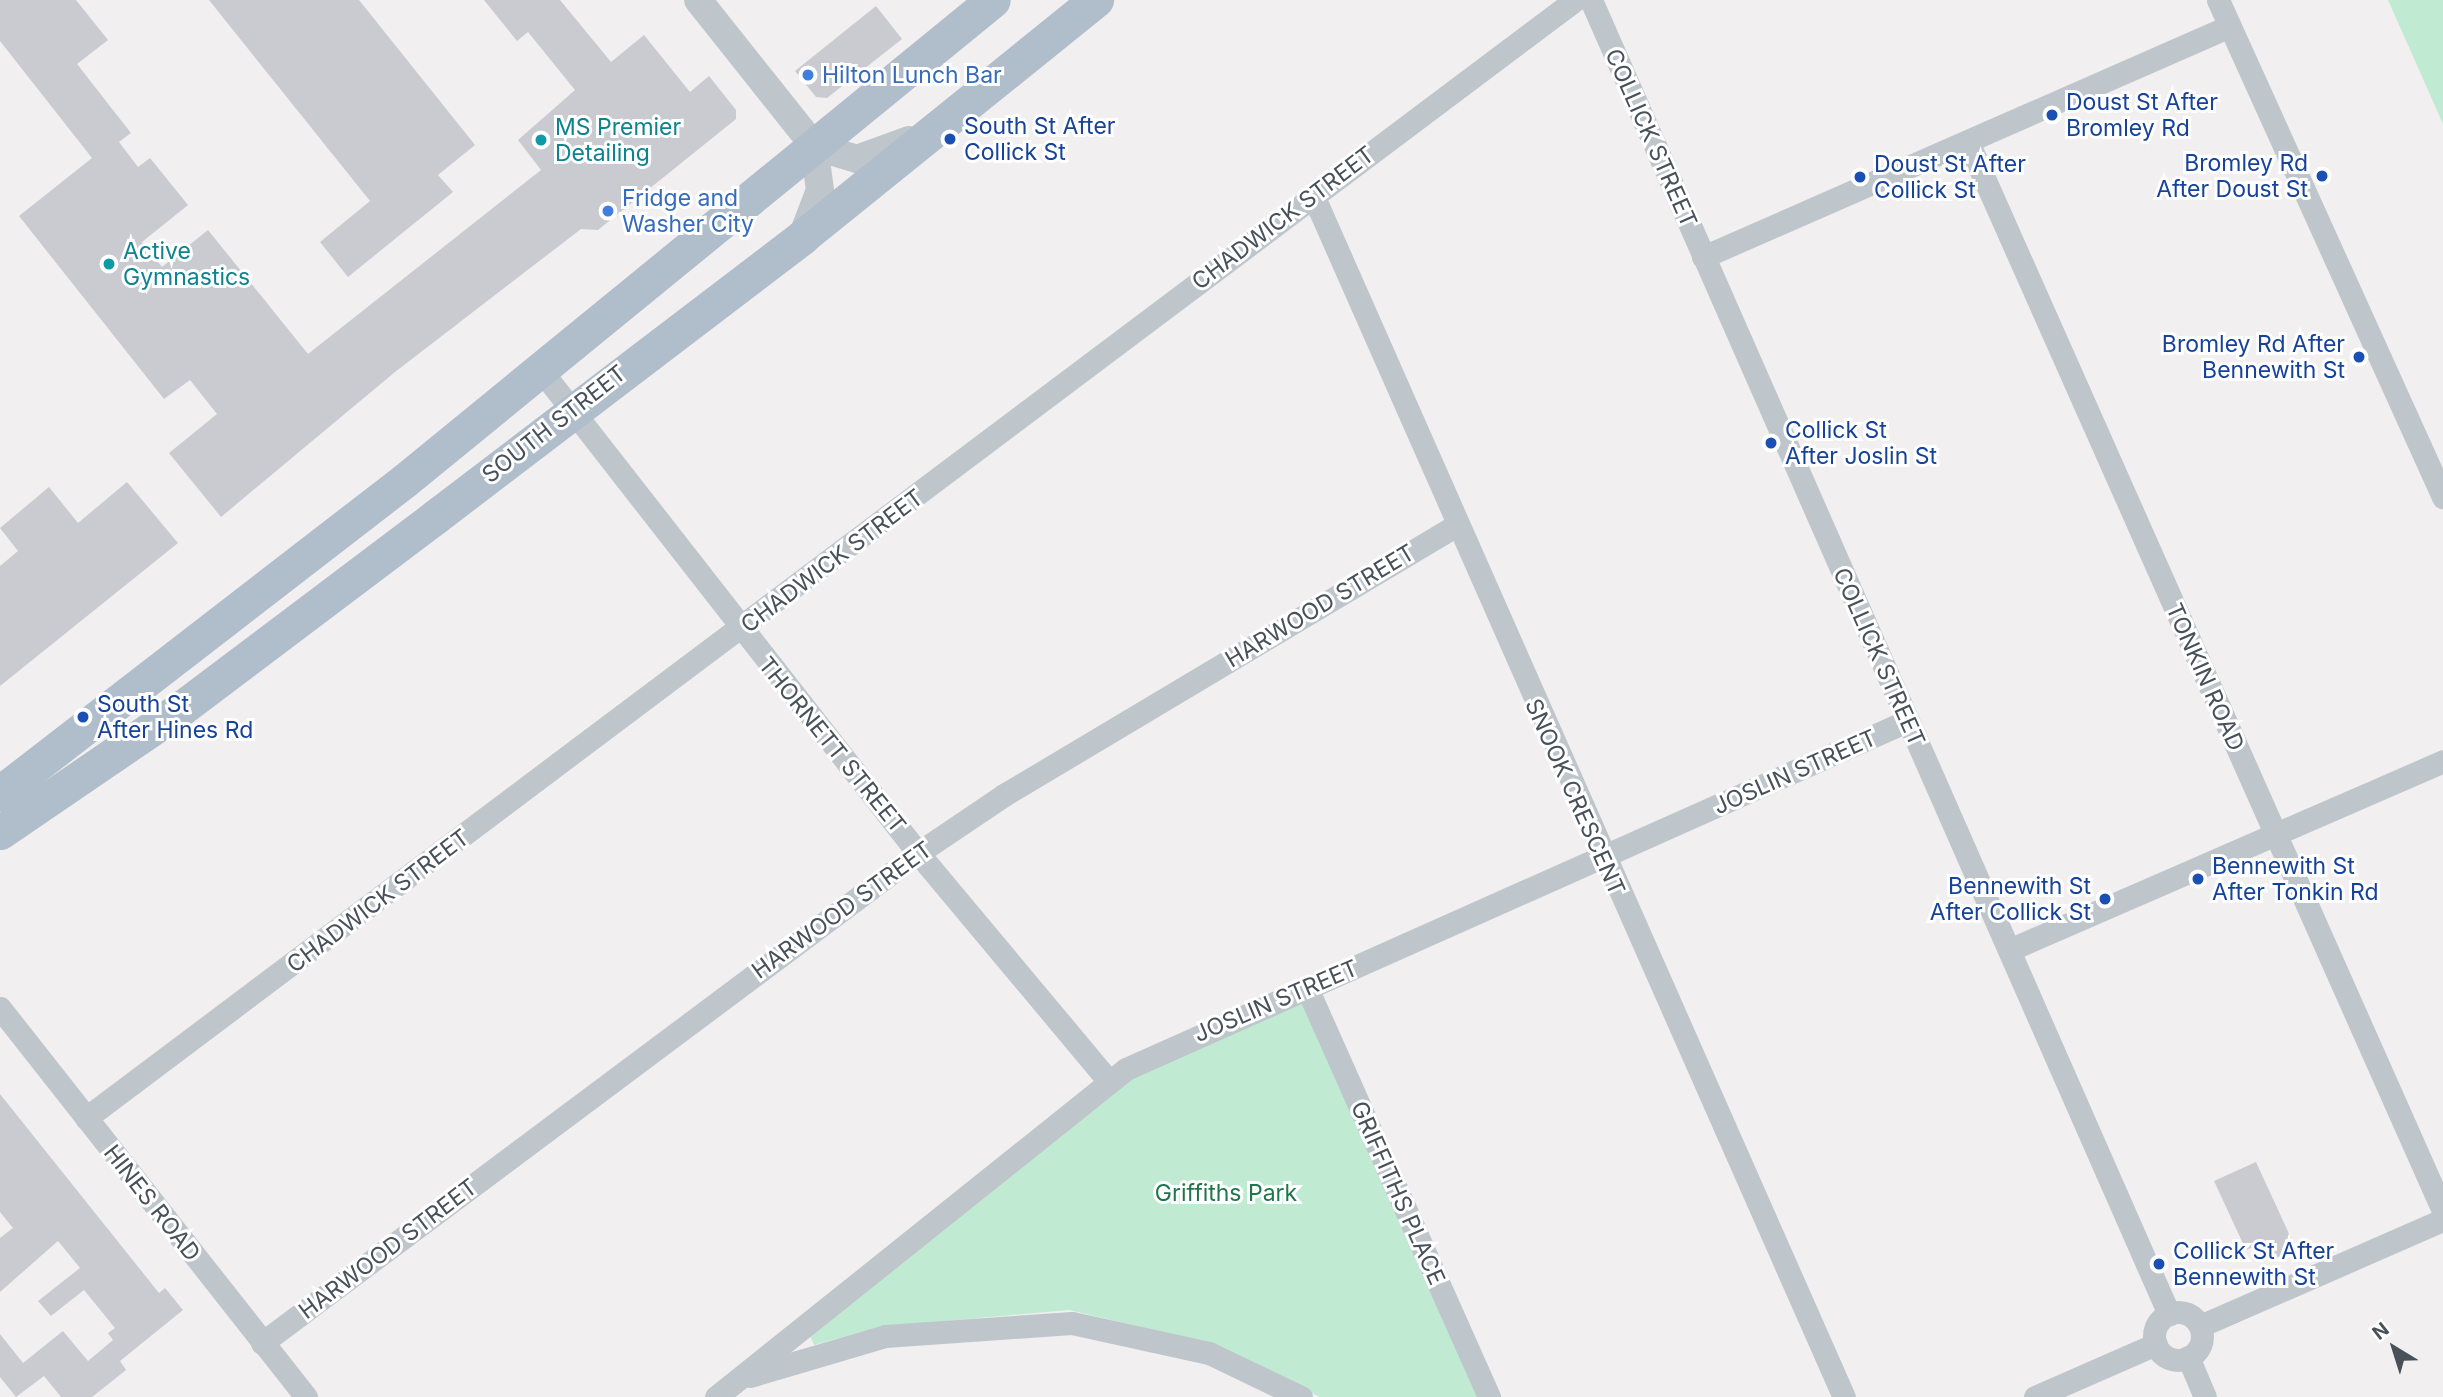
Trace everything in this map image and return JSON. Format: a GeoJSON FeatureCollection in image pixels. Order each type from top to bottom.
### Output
{"type":"FeatureCollection","features":[{"type":"Feature","properties":{"kind":"main road"},"geometry":{"type":"LineString","coordinates":[[0,793],[404,481],[993,0]]}},
{"type":"Feature","properties":{"kind":"main road","name":"SOUTH STREET"},"geometry":{"type":"LineString","coordinates":[[0,832],[179,710],[435,517],[802,237],[1096,0]]}},
{"type":"Feature","properties":{"kind":"main road"},"geometry":{"type":"LineString","coordinates":[[404,481],[435,517]]}},
{"type":"Feature","properties":{"kind":"main road"},"geometry":{"type":"LineString","coordinates":[[243,606],[317,606]]}},
{"type":"Feature","properties":{"kind":"street"},"geometry":{"type":"LineString","coordinates":[[698,0],[814,146],[844,159],[869,158],[937,126]]}},
{"type":"Feature","properties":{"kind":"street","name":"CHADWICK STREET"},"geometry":{"type":"LineString","coordinates":[[86,1118],[740,630],[1313,195],[1575,0]]}},
{"type":"Feature","properties":{"kind":"street","name":"COLLICK STREET"},"geometry":{"type":"LineString","coordinates":[[1591,0],[2169,1314]]}},
{"type":"Feature","properties":{"kind":"street"},"geometry":{"type":"LineString","coordinates":[[2218,0],[2443,497]]}},
{"type":"Feature","properties":{"kind":"street"},"geometry":{"type":"LineString","coordinates":[[1703,257],[2230,26]]}},
{"type":"Feature","properties":{"kind":"street","name":"TONKIN ROAD"},"geometry":{"type":"LineString","coordinates":[[1968,142],[2443,1212]]}},
{"type":"Feature","properties":{"kind":"street"},"geometry":{"type":"LineString","coordinates":[[802,237],[820,190],[814,146]]}},
{"type":"Feature","properties":{"kind":"street","name":"SNOOK CRESCENT"},"geometry":{"type":"LineString","coordinates":[[1313,195],[1455,526],[1844,1397]]}},
{"type":"Feature","properties":{"kind":"street","name":"THORNETT STREET"},"geometry":{"type":"LineString","coordinates":[[540,369],[740,630],[918,853],[1108,1080]]}},
{"type":"Feature","properties":{"kind":"street","name":"HARWOOD STREET"},"geometry":{"type":"LineString","coordinates":[[262,1343],[918,853],[1004,795],[1455,526]]}},
{"type":"Feature","properties":{"kind":"street","name":"JOSLIN STREET"},"geometry":{"type":"LineString","coordinates":[[716,1397],[1108,1080],[1307,988],[1907,721]]}},
{"type":"Feature","properties":{"kind":"street"},"geometry":{"type":"LineString","coordinates":[[2009,950],[2443,761]]}},
{"type":"Feature","properties":{"kind":"street","name":"GRIFFITHS PLACE"},"geometry":{"type":"LineString","coordinates":[[1307,988],[1489,1397]]}},
{"type":"Feature","properties":{"kind":"street","name":"HINES ROAD"},"geometry":{"type":"LineString","coordinates":[[0,1008],[306,1397]]}},
{"type":"Feature","properties":{"kind":"street"},"geometry":{"type":"LineString","coordinates":[[2200,1326],[2443,1220]]}},
{"type":"Feature","properties":{"kind":"street"},"geometry":{"type":"LineString","coordinates":[[2156,1344],[2158,1323],[2169,1314],[2184,1312],[2200,1326]]}},
{"type":"Feature","properties":{"kind":"street"},"geometry":{"type":"LineString","coordinates":[[739,1380],[885,1336],[1061,1322],[1209,1353],[1301,1397]]}},
{"type":"Feature","properties":{"kind":"street"},"geometry":{"type":"LineString","coordinates":[[2156,1344],[2173,1359],[2188,1357],[2199,1348],[2200,1326]]}},
{"type":"Feature","properties":{"kind":"street"},"geometry":{"type":"LineString","coordinates":[[2035,1397],[2156,1344]]}},
{"type":"Feature","properties":{"kind":"street"},"geometry":{"type":"LineString","coordinates":[[2188,1357],[2205,1397]]}},
{"type":"Feature","properties":{"kind":"green space"},"geometry":{"type":"Polygon","coordinates":[[[2388,0],[2443,0],[2443,124],[2388,0]]]}},
{"type":"Feature","properties":{"kind":"green space","name":"Griffiths Park"},"geometry":{"type":"Polygon","coordinates":[[[1303,999],[1477,1397],[1320,1397],[1208,1343],[1069,1310],[878,1327],[814,1345],[808,1331],[1109,1089],[1303,999]]]}},
{"type":"Feature","properties":{"kind":"building"},"geometry":{"type":"Polygon","coordinates":[[[0,0],[76,0],[108,40],[77,64],[131,133],[119,142],[138,167],[150,158],[188,205],[142,242],[162,267],[208,230],[308,354],[541,170],[518,140],[575,90],[528,32],[517,41],[484,0],[560,0],[611,62],[644,35],[690,92],[709,76],[736,110],[736,119],[598,230],[581,229],[395,372],[221,517],[169,453],[217,414],[190,380],[164,399],[19,216],[92,158],[0,41],[0,0]]]}},
{"type":"Feature","properties":{"kind":"building"},"geometry":{"type":"Polygon","coordinates":[[[209,0],[359,0],[475,145],[438,175],[453,192],[348,277],[320,242],[370,201],[209,0]]]}},
{"type":"Feature","properties":{"kind":"building"},"geometry":{"type":"Polygon","coordinates":[[[876,6],[902,39],[827,98],[816,97],[795,71],[876,6]]]}},
{"type":"Feature","properties":{"kind":"building"},"geometry":{"type":"Polygon","coordinates":[[[127,482],[178,543],[0,686],[0,566],[18,551],[0,528],[49,487],[78,523],[127,482]]]}},
{"type":"Feature","properties":{"kind":"building"},"geometry":{"type":"Polygon","coordinates":[[[0,1094],[159,1293],[165,1288],[183,1310],[120,1361],[126,1370],[92,1397],[61,1397],[44,1376],[16,1397],[0,1377],[0,1334],[23,1363],[63,1331],[88,1361],[113,1340],[108,1333],[115,1328],[84,1290],[51,1316],[38,1301],[80,1268],[58,1241],[0,1292],[0,1238],[13,1228],[0,1212],[0,1094]]]}},
{"type":"Feature","properties":{"kind":"building"},"geometry":{"type":"Polygon","coordinates":[[[2256,1162],[2296,1249],[2276,1258],[2269,1240],[2246,1250],[2214,1181],[2256,1162]]]}},
{"type":"Feature","properties":{"kind":"place","name":"Hilton Lunch Bar"},"geometry":{"type":"Point","coordinates":[808,75]}},
{"type":"Feature","properties":{"kind":"place","name":"Doust St After Bromley Rd"},"geometry":{"type":"Point","coordinates":[2052,115]}},
{"type":"Feature","properties":{"kind":"place","name":"South St After Collick St"},"geometry":{"type":"Point","coordinates":[950,139]}},
{"type":"Feature","properties":{"kind":"place","name":"MS Premier Detailing"},"geometry":{"type":"Point","coordinates":[541,140]}},
{"type":"Feature","properties":{"kind":"place","name":"Bromley Rd After Doust St"},"geometry":{"type":"Point","coordinates":[2322,176]}},
{"type":"Feature","properties":{"kind":"place","name":"Doust St After Collick St"},"geometry":{"type":"Point","coordinates":[1860,177]}},
{"type":"Feature","properties":{"kind":"place","name":"Fridge and Washer City"},"geometry":{"type":"Point","coordinates":[608,211]}},
{"type":"Feature","properties":{"kind":"place","name":"Active Gymnastics"},"geometry":{"type":"Point","coordinates":[109,264]}},
{"type":"Feature","properties":{"kind":"place","name":"Bromley Rd After Bennewith St"},"geometry":{"type":"Point","coordinates":[2359,357]}},
{"type":"Feature","properties":{"kind":"place","name":"Collick St After Joslin St"},"geometry":{"type":"Point","coordinates":[1771,443]}},
{"type":"Feature","properties":{"kind":"place","name":"South St After Hines Rd"},"geometry":{"type":"Point","coordinates":[83,717]}},
{"type":"Feature","properties":{"kind":"place","name":"Bennewith St After Tonkin Rd"},"geometry":{"type":"Point","coordinates":[2198,879]}},
{"type":"Feature","properties":{"kind":"place","name":"Bennewith St After Collick St"},"geometry":{"type":"Point","coordinates":[2105,899]}},
{"type":"Feature","properties":{"kind":"place","name":"Collick St After Bennewith St"},"geometry":{"type":"Point","coordinates":[2159,1264]}}]}
